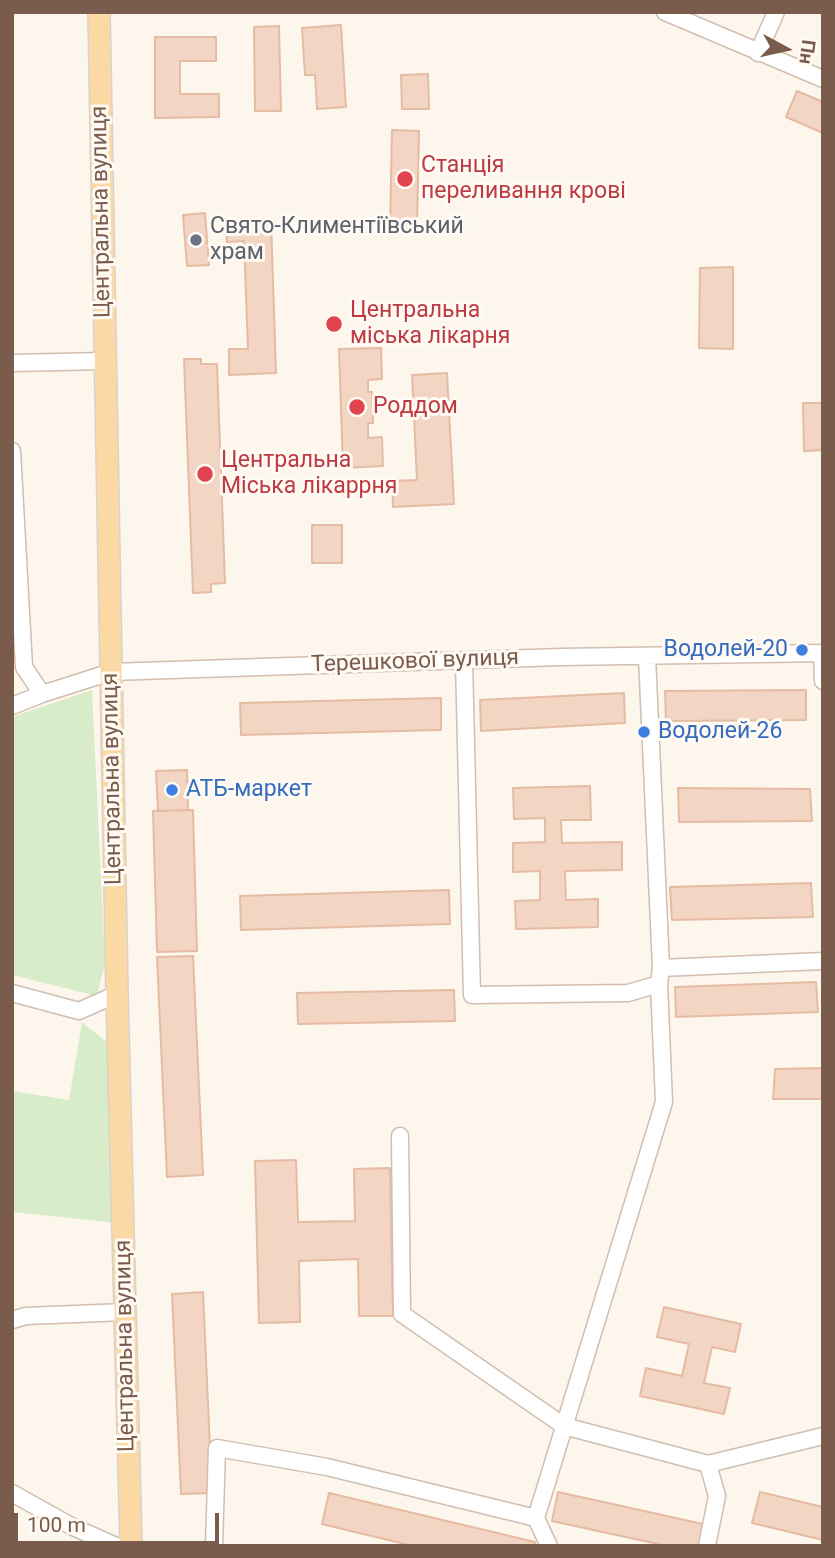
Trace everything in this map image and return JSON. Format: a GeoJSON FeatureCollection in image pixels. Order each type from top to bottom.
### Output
{"type":"FeatureCollection","features":[{"type":"Feature","properties":{"kind":"main road","name":"Центральна вулиця"},"geometry":{"type":"LineString","coordinates":[[99,12],[117,994],[131,1546]]}},
{"type":"Feature","properties":{"kind":"street"},"geometry":{"type":"LineString","coordinates":[[665,12],[823,79]]}},
{"type":"Feature","properties":{"kind":"street"},"geometry":{"type":"LineString","coordinates":[[758,52],[776,12]]}},
{"type":"Feature","properties":{"kind":"street"},"geometry":{"type":"LineString","coordinates":[[12,363],[104,361]]}},
{"type":"Feature","properties":{"kind":"street"},"geometry":{"type":"LineString","coordinates":[[12,451],[24,667],[42,694]]}},
{"type":"Feature","properties":{"kind":"street"},"geometry":{"type":"LineString","coordinates":[[822,653],[823,681]]}},
{"type":"Feature","properties":{"kind":"street","name":"Терешкової вулиця"},"geometry":{"type":"LineString","coordinates":[[12,706],[111,672],[822,653]]}},
{"type":"Feature","properties":{"kind":"street"},"geometry":{"type":"LineString","coordinates":[[549,1546],[536,1518],[664,1102],[647,656]]}},
{"type":"Feature","properties":{"kind":"street"},"geometry":{"type":"LineString","coordinates":[[464,661],[472,995],[628,993],[660,976],[823,961]]}},
{"type":"Feature","properties":{"kind":"street"},"geometry":{"type":"LineString","coordinates":[[12,993],[79,1011],[117,994]]}},
{"type":"Feature","properties":{"kind":"street"},"geometry":{"type":"LineString","coordinates":[[400,1136],[402,1314],[564,1426],[708,1464],[823,1436]]}},
{"type":"Feature","properties":{"kind":"street"},"geometry":{"type":"LineString","coordinates":[[12,1320],[26,1316],[125,1312]]}},
{"type":"Feature","properties":{"kind":"street"},"geometry":{"type":"LineString","coordinates":[[217,1545],[216,1448],[327,1467],[536,1518]]}},
{"type":"Feature","properties":{"kind":"street"},"geometry":{"type":"LineString","coordinates":[[707,1546],[717,1496],[708,1464]]}},
{"type":"Feature","properties":{"kind":"street"},"geometry":{"type":"LineString","coordinates":[[12,1493],[71,1526],[116,1546]]}},
{"type":"Feature","properties":{"kind":"green space"},"geometry":{"type":"Polygon","coordinates":[[[92,690],[105,963],[97,996],[12,975],[12,717],[92,690]]]}},
{"type":"Feature","properties":{"kind":"green space"},"geometry":{"type":"Polygon","coordinates":[[[82,1022],[114,1048],[118,1223],[12,1212],[12,1091],[69,1100],[82,1022]]]}},
{"type":"Feature","properties":{"kind":"building"},"geometry":{"type":"Polygon","coordinates":[[[341,25],[346,107],[317,109],[315,75],[305,75],[302,28],[341,25]]]}},
{"type":"Feature","properties":{"kind":"building"},"geometry":{"type":"Polygon","coordinates":[[[279,26],[281,111],[255,111],[254,27],[279,26]]]}},
{"type":"Feature","properties":{"kind":"building"},"geometry":{"type":"Polygon","coordinates":[[[155,37],[216,37],[216,61],[180,61],[180,94],[219,94],[219,117],[155,118],[155,37]]]}},
{"type":"Feature","properties":{"kind":"building"},"geometry":{"type":"Polygon","coordinates":[[[428,74],[429,109],[402,109],[401,75],[428,74]]]}},
{"type":"Feature","properties":{"kind":"building"},"geometry":{"type":"Polygon","coordinates":[[[797,91],[823,102],[823,133],[786,117],[797,91]]]}},
{"type":"Feature","properties":{"kind":"building","name":"Станція переливання крові"},"geometry":{"type":"Polygon","coordinates":[[[392,130],[419,131],[417,228],[390,228],[392,130]]]}},
{"type":"Feature","properties":{"kind":"building","name":"Свято-Климентіївський храм"},"geometry":{"type":"Polygon","coordinates":[[[205,213],[209,265],[187,266],[183,215],[205,213]]]}},
{"type":"Feature","properties":{"kind":"building"},"geometry":{"type":"Polygon","coordinates":[[[271,220],[276,373],[229,375],[229,349],[248,349],[244,241],[227,242],[226,221],[271,220]]]}},
{"type":"Feature","properties":{"kind":"building"},"geometry":{"type":"Polygon","coordinates":[[[733,267],[733,349],[699,348],[700,268],[733,267]]]}},
{"type":"Feature","properties":{"kind":"building","name":"Роддом"},"geometry":{"type":"Polygon","coordinates":[[[381,348],[382,379],[368,380],[368,392],[372,392],[373,423],[368,423],[368,438],[382,437],[383,466],[343,468],[339,349],[381,348]]]}},
{"type":"Feature","properties":{"kind":"building","name":"Центральна Міська лікаррня"},"geometry":{"type":"Polygon","coordinates":[[[184,359],[201,359],[201,364],[217,364],[225,583],[211,584],[211,592],[193,593],[184,359]]]}},
{"type":"Feature","properties":{"kind":"building"},"geometry":{"type":"Polygon","coordinates":[[[447,373],[454,504],[393,507],[392,481],[417,480],[412,375],[447,373]]]}},
{"type":"Feature","properties":{"kind":"building"},"geometry":{"type":"Polygon","coordinates":[[[803,403],[823,403],[823,450],[804,451],[803,403]]]}},
{"type":"Feature","properties":{"kind":"building"},"geometry":{"type":"Polygon","coordinates":[[[312,525],[342,525],[342,563],[312,563],[312,525]]]}},
{"type":"Feature","properties":{"kind":"building"},"geometry":{"type":"Polygon","coordinates":[[[806,690],[806,720],[666,721],[665,691],[806,690]]]}},
{"type":"Feature","properties":{"kind":"building"},"geometry":{"type":"Polygon","coordinates":[[[624,693],[625,723],[481,731],[480,700],[624,693]]]}},
{"type":"Feature","properties":{"kind":"building"},"geometry":{"type":"Polygon","coordinates":[[[441,698],[441,730],[241,735],[240,703],[441,698]]]}},
{"type":"Feature","properties":{"kind":"building","name":"АТБ-маркет"},"geometry":{"type":"Polygon","coordinates":[[[187,770],[188,810],[158,811],[156,771],[187,770]]]}},
{"type":"Feature","properties":{"kind":"building"},"geometry":{"type":"Polygon","coordinates":[[[590,786],[591,820],[561,820],[562,843],[622,842],[622,870],[565,871],[566,900],[598,899],[598,927],[516,929],[515,901],[540,900],[540,871],[513,872],[513,843],[545,842],[545,818],[514,819],[513,788],[590,786]]]}},
{"type":"Feature","properties":{"kind":"building"},"geometry":{"type":"Polygon","coordinates":[[[678,788],[810,789],[812,821],[679,822],[678,788]]]}},
{"type":"Feature","properties":{"kind":"building"},"geometry":{"type":"Polygon","coordinates":[[[193,810],[197,951],[157,952],[153,811],[193,810]]]}},
{"type":"Feature","properties":{"kind":"building"},"geometry":{"type":"Polygon","coordinates":[[[811,883],[813,917],[672,920],[670,887],[811,883]]]}},
{"type":"Feature","properties":{"kind":"building"},"geometry":{"type":"Polygon","coordinates":[[[449,890],[450,924],[241,930],[240,896],[449,890]]]}},
{"type":"Feature","properties":{"kind":"building"},"geometry":{"type":"Polygon","coordinates":[[[193,956],[203,1175],[167,1177],[157,957],[193,956]]]}},
{"type":"Feature","properties":{"kind":"building"},"geometry":{"type":"Polygon","coordinates":[[[816,982],[818,1012],[676,1017],[675,987],[816,982]]]}},
{"type":"Feature","properties":{"kind":"building"},"geometry":{"type":"Polygon","coordinates":[[[454,990],[455,1021],[298,1024],[297,993],[454,990]]]}},
{"type":"Feature","properties":{"kind":"building"},"geometry":{"type":"Polygon","coordinates":[[[823,1068],[823,1099],[773,1099],[775,1069],[823,1068]]]}},
{"type":"Feature","properties":{"kind":"building"},"geometry":{"type":"Polygon","coordinates":[[[296,1160],[298,1222],[355,1221],[354,1169],[390,1168],[393,1316],[359,1316],[358,1259],[299,1261],[300,1322],[259,1323],[255,1161],[296,1160]]]}},
{"type":"Feature","properties":{"kind":"building"},"geometry":{"type":"Polygon","coordinates":[[[203,1292],[212,1493],[181,1494],[172,1294],[203,1292]]]}},
{"type":"Feature","properties":{"kind":"building"},"geometry":{"type":"Polygon","coordinates":[[[664,1307],[741,1324],[735,1352],[712,1347],[704,1383],[730,1388],[724,1414],[640,1396],[646,1368],[682,1376],[689,1344],[657,1337],[664,1307]]]}},
{"type":"Feature","properties":{"kind":"building"},"geometry":{"type":"Polygon","coordinates":[[[558,1492],[703,1524],[699,1546],[667,1546],[552,1521],[558,1492]]]}},
{"type":"Feature","properties":{"kind":"building"},"geometry":{"type":"Polygon","coordinates":[[[760,1492],[823,1507],[823,1540],[752,1523],[760,1492]]]}},
{"type":"Feature","properties":{"kind":"building"},"geometry":{"type":"Polygon","coordinates":[[[329,1493],[535,1542],[535,1546],[413,1546],[322,1524],[329,1493]]]}},
{"type":"Feature","properties":{"kind":"place","name":"Станція переливання крові"},"geometry":{"type":"Point","coordinates":[405,179]}},
{"type":"Feature","properties":{"kind":"place","name":"Свято-Климентіївський храм"},"geometry":{"type":"Point","coordinates":[196,240]}},
{"type":"Feature","properties":{"kind":"place","name":"Центральна міська лікарня"},"geometry":{"type":"Point","coordinates":[334,324]}},
{"type":"Feature","properties":{"kind":"place","name":"Роддом"},"geometry":{"type":"Point","coordinates":[357,407]}},
{"type":"Feature","properties":{"kind":"place","name":"Центральна Міська лікаррня"},"geometry":{"type":"Point","coordinates":[205,474]}},
{"type":"Feature","properties":{"kind":"place","name":"Водолей-20"},"geometry":{"type":"Point","coordinates":[802,650]}},
{"type":"Feature","properties":{"kind":"place","name":"Водолей-26"},"geometry":{"type":"Point","coordinates":[644,732]}},
{"type":"Feature","properties":{"kind":"place","name":"АТБ-маркет"},"geometry":{"type":"Point","coordinates":[172,790]}}]}
